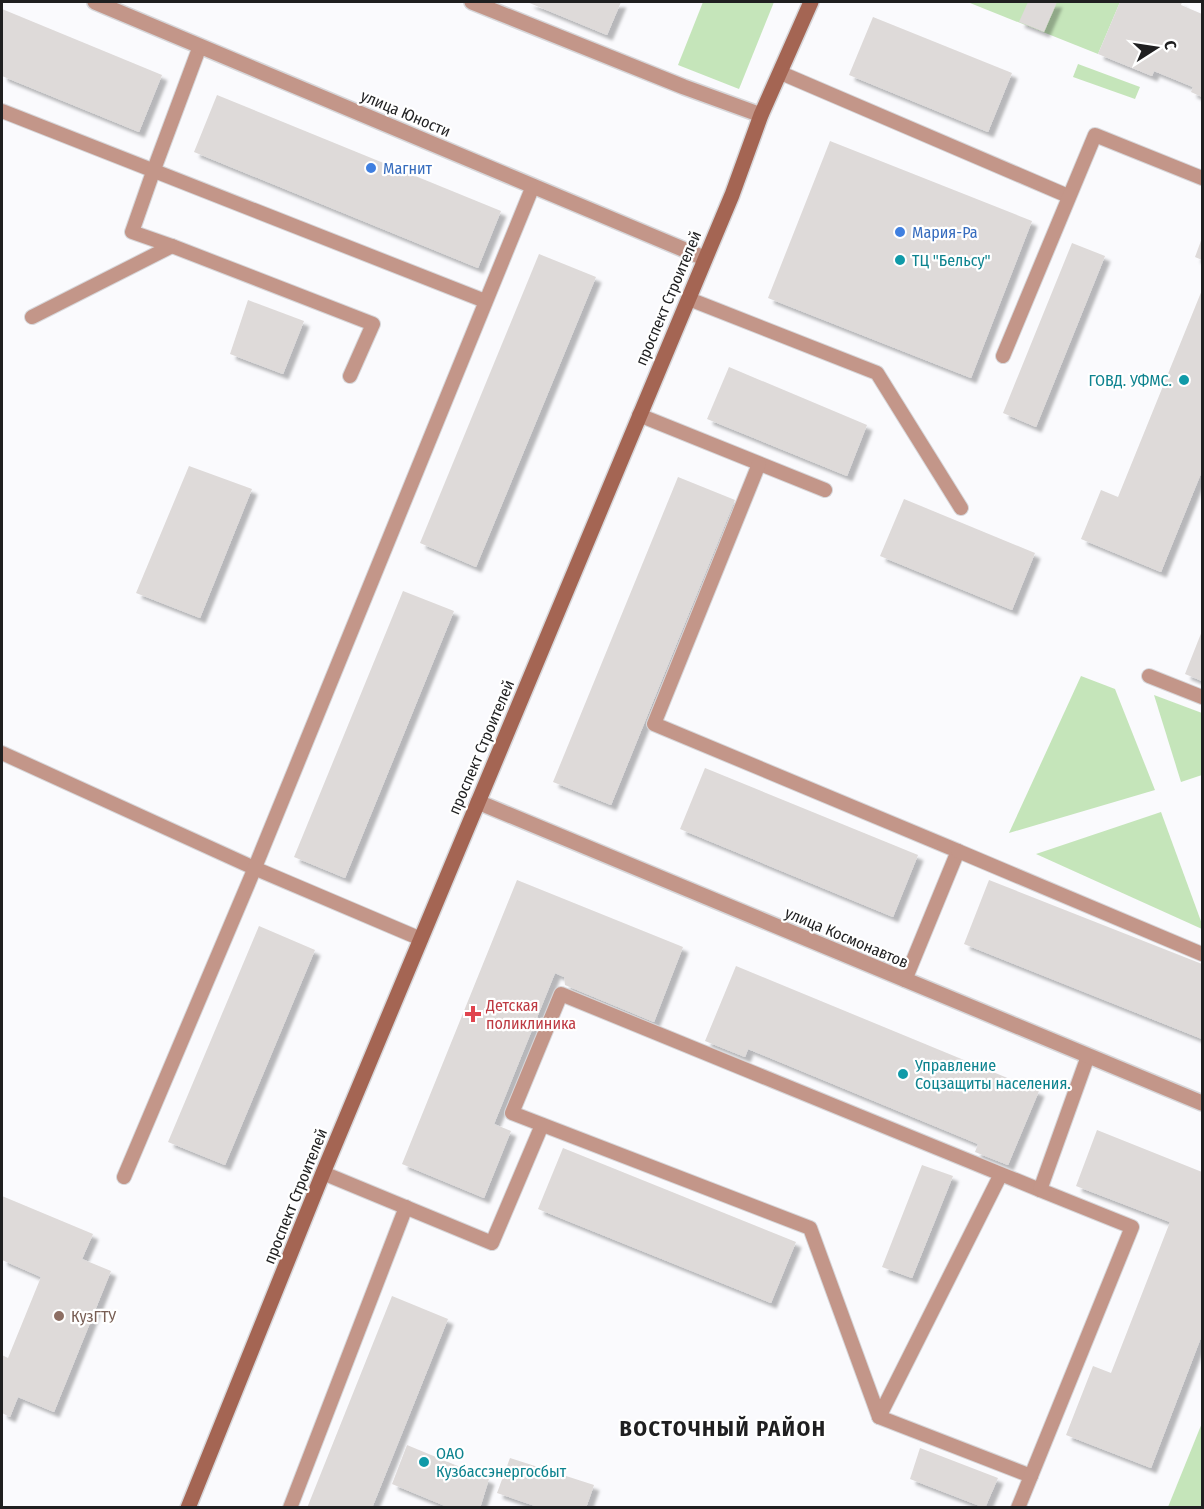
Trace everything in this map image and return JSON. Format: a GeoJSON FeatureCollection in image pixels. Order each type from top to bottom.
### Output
{"type":"FeatureCollection","features":[{"type":"Feature","properties":{"kind":"main road","name":"проспект Строителей"},"geometry":{"type":"LineString","coordinates":[[188,1508],[323,1173],[732,195],[761,116],[811,2]]}},
{"type":"Feature","properties":{"kind":"street","name":"улица Юности"},"geometry":{"type":"LineString","coordinates":[[95,2],[704,258]]}},
{"type":"Feature","properties":{"kind":"street"},"geometry":{"type":"LineString","coordinates":[[472,2],[761,116]]}},
{"type":"Feature","properties":{"kind":"street","name":"улица Космонавтов"},"geometry":{"type":"LineString","coordinates":[[478,802],[1203,1103]]}},
{"type":"Feature","properties":{"kind":"lane"},"geometry":{"type":"LineString","coordinates":[[200,46],[132,232],[373,324],[350,376]]}},
{"type":"Feature","properties":{"kind":"lane"},"geometry":{"type":"LineString","coordinates":[[781,73],[1068,196]]}},
{"type":"Feature","properties":{"kind":"lane"},"geometry":{"type":"LineString","coordinates":[[2,111],[486,302]]}},
{"type":"Feature","properties":{"kind":"lane"},"geometry":{"type":"LineString","coordinates":[[1003,356],[1095,135],[1203,178]]}},
{"type":"Feature","properties":{"kind":"lane"},"geometry":{"type":"LineString","coordinates":[[124,1177],[254,868],[532,186]]}},
{"type":"Feature","properties":{"kind":"lane"},"geometry":{"type":"LineString","coordinates":[[32,318],[172,246]]}},
{"type":"Feature","properties":{"kind":"lane"},"geometry":{"type":"LineString","coordinates":[[689,298],[877,373],[961,508]]}},
{"type":"Feature","properties":{"kind":"lane"},"geometry":{"type":"LineString","coordinates":[[639,415],[825,490]]}},
{"type":"Feature","properties":{"kind":"lane"},"geometry":{"type":"LineString","coordinates":[[759,464],[654,724],[1203,954]]}},
{"type":"Feature","properties":{"kind":"lane"},"geometry":{"type":"LineString","coordinates":[[1149,676],[1203,697]]}},
{"type":"Feature","properties":{"kind":"lane"},"geometry":{"type":"LineString","coordinates":[[2,753],[254,868],[421,939]]}},
{"type":"Feature","properties":{"kind":"lane"},"geometry":{"type":"LineString","coordinates":[[905,980],[958,850]]}},
{"type":"Feature","properties":{"kind":"lane"},"geometry":{"type":"LineString","coordinates":[[1018,1508],[1031,1476],[1132,1227],[561,994],[512,1113],[810,1228],[879,1417],[1031,1476]]}},
{"type":"Feature","properties":{"kind":"lane"},"geometry":{"type":"LineString","coordinates":[[1040,1190],[1088,1056]]}},
{"type":"Feature","properties":{"kind":"lane"},"geometry":{"type":"LineString","coordinates":[[323,1173],[492,1243],[542,1125]]}},
{"type":"Feature","properties":{"kind":"lane"},"geometry":{"type":"LineString","coordinates":[[879,1417],[1001,1174]]}},
{"type":"Feature","properties":{"kind":"lane"},"geometry":{"type":"LineString","coordinates":[[290,1508],[406,1207]]}},
{"type":"Feature","properties":{"kind":"green space"},"geometry":{"type":"Polygon","coordinates":[[[703,2],[774,2],[739,89],[678,65],[703,2]]]}},
{"type":"Feature","properties":{"kind":"green space"},"geometry":{"type":"Polygon","coordinates":[[[970,2],[1120,2],[1098,54],[970,2]]]}},
{"type":"Feature","properties":{"kind":"green space"},"geometry":{"type":"Polygon","coordinates":[[[1078,64],[1140,87],[1135,99],[1073,77],[1078,64]]]}},
{"type":"Feature","properties":{"kind":"green space"},"geometry":{"type":"Polygon","coordinates":[[[1081,676],[1115,689],[1155,790],[1009,833],[1081,676]]]}},
{"type":"Feature","properties":{"kind":"green space"},"geometry":{"type":"Polygon","coordinates":[[[1154,695],[1202,713],[1202,775],[1181,782],[1154,695]]]}},
{"type":"Feature","properties":{"kind":"green space"},"geometry":{"type":"Polygon","coordinates":[[[1161,812],[1202,929],[1036,854],[1161,812]]]}},
{"type":"Feature","properties":{"kind":"green space"},"geometry":{"type":"Polygon","coordinates":[[[1202,1423],[1202,1507],[1168,1507],[1202,1423]]]}},
{"type":"Feature","properties":{"kind":"building"},"geometry":{"type":"Polygon","coordinates":[[[527,2],[621,2],[607,35],[527,2]]]}},
{"type":"Feature","properties":{"kind":"building"},"geometry":{"type":"Polygon","coordinates":[[[1028,2],[1057,2],[1044,32],[1019,22],[1028,2]]]}},
{"type":"Feature","properties":{"kind":"building"},"geometry":{"type":"Polygon","coordinates":[[[1120,2],[1182,2],[1181,5],[1202,14],[1202,97],[1191,92],[1193,87],[1154,71],[1152,76],[1098,54],[1120,2]]]}},
{"type":"Feature","properties":{"kind":"building"},"geometry":{"type":"Polygon","coordinates":[[[2,9],[162,75],[139,132],[2,76],[2,9]]]}},
{"type":"Feature","properties":{"kind":"building"},"geometry":{"type":"Polygon","coordinates":[[[873,17],[1012,73],[988,132],[849,75],[873,17]]]}},
{"type":"Feature","properties":{"kind":"building"},"geometry":{"type":"Polygon","coordinates":[[[217,95],[501,211],[478,268],[194,152],[217,95]]]}},
{"type":"Feature","properties":{"kind":"building","name":"ТЦ \"Бельсу\""},"geometry":{"type":"Polygon","coordinates":[[[830,141],[1032,221],[971,378],[768,298],[830,141]]]}},
{"type":"Feature","properties":{"kind":"building"},"geometry":{"type":"Polygon","coordinates":[[[1202,238],[1202,260],[1195,257],[1202,238]]]}},
{"type":"Feature","properties":{"kind":"building"},"geometry":{"type":"Polygon","coordinates":[[[1072,243],[1105,256],[1036,427],[1003,413],[1072,243]]]}},
{"type":"Feature","properties":{"kind":"building"},"geometry":{"type":"Polygon","coordinates":[[[539,254],[596,277],[476,567],[420,543],[539,254]]]}},
{"type":"Feature","properties":{"kind":"building","name":"ГОВД. УФМС."},"geometry":{"type":"Polygon","coordinates":[[[1202,290],[1202,471],[1161,572],[1081,539],[1101,490],[1118,497],[1202,290]]]}},
{"type":"Feature","properties":{"kind":"building"},"geometry":{"type":"Polygon","coordinates":[[[248,300],[304,321],[283,374],[230,354],[248,300]]]}},
{"type":"Feature","properties":{"kind":"building"},"geometry":{"type":"Polygon","coordinates":[[[729,367],[867,425],[847,476],[707,419],[729,367]]]}},
{"type":"Feature","properties":{"kind":"building"},"geometry":{"type":"Polygon","coordinates":[[[189,466],[252,489],[200,618],[136,593],[189,466]]]}},
{"type":"Feature","properties":{"kind":"building"},"geometry":{"type":"Polygon","coordinates":[[[678,477],[735,500],[611,805],[553,782],[678,477]]]}},
{"type":"Feature","properties":{"kind":"building"},"geometry":{"type":"Polygon","coordinates":[[[904,499],[1035,553],[1012,610],[880,556],[904,499]]]}},
{"type":"Feature","properties":{"kind":"building"},"geometry":{"type":"Polygon","coordinates":[[[403,591],[454,611],[345,878],[294,857],[403,591]]]}},
{"type":"Feature","properties":{"kind":"building"},"geometry":{"type":"Polygon","coordinates":[[[1202,631],[1202,681],[1185,674],[1202,631]]]}},
{"type":"Feature","properties":{"kind":"building"},"geometry":{"type":"Polygon","coordinates":[[[705,768],[918,855],[893,917],[680,829],[705,768]]]}},
{"type":"Feature","properties":{"kind":"building"},"geometry":{"type":"Polygon","coordinates":[[[517,880],[683,947],[654,1022],[565,985],[564,977],[555,973],[494,1124],[511,1131],[484,1198],[402,1164],[517,880]]]}},
{"type":"Feature","properties":{"kind":"building"},"geometry":{"type":"Polygon","coordinates":[[[989,880],[1202,964],[1202,1039],[964,944],[989,880]]]}},
{"type":"Feature","properties":{"kind":"building"},"geometry":{"type":"Polygon","coordinates":[[[259,926],[315,950],[225,1165],[168,1142],[259,926]]]}},
{"type":"Feature","properties":{"kind":"building","name":"Управление Соцзащиты населения."},"geometry":{"type":"Polygon","coordinates":[[[736,966],[1039,1091],[1008,1165],[975,1152],[978,1144],[748,1049],[745,1057],[705,1041],[736,966]]]}},
{"type":"Feature","properties":{"kind":"building"},"geometry":{"type":"Polygon","coordinates":[[[1097,1130],[1202,1172],[1202,1335],[1151,1468],[1066,1435],[1093,1366],[1111,1373],[1170,1222],[1076,1186],[1097,1130]]]}},
{"type":"Feature","properties":{"kind":"building"},"geometry":{"type":"Polygon","coordinates":[[[563,1148],[796,1242],[771,1303],[538,1209],[563,1148]]]}},
{"type":"Feature","properties":{"kind":"building"},"geometry":{"type":"Polygon","coordinates":[[[922,1165],[953,1176],[912,1278],[882,1267],[922,1165]]]}},
{"type":"Feature","properties":{"kind":"building","name":"КузГТУ"},"geometry":{"type":"Polygon","coordinates":[[[2,1196],[93,1234],[82,1259],[111,1271],[54,1412],[18,1397],[10,1417],[2,1413],[2,1355],[8,1358],[41,1277],[2,1260],[2,1196]]]}},
{"type":"Feature","properties":{"kind":"building"},"geometry":{"type":"Polygon","coordinates":[[[392,1296],[448,1319],[372,1508],[307,1508],[392,1296]]]}},
{"type":"Feature","properties":{"kind":"building","name":"ОАО Кузбассэнергосбыт"},"geometry":{"type":"Polygon","coordinates":[[[407,1445],[489,1479],[480,1508],[450,1508],[392,1484],[407,1445]]]}},
{"type":"Feature","properties":{"kind":"building"},"geometry":{"type":"Polygon","coordinates":[[[920,1448],[998,1478],[985,1508],[910,1479],[920,1448]]]}},
{"type":"Feature","properties":{"kind":"building"},"geometry":{"type":"Polygon","coordinates":[[[510,1458],[594,1485],[586,1508],[541,1508],[497,1493],[510,1458]]]}},
{"type":"Feature","properties":{"kind":"place","name":"Магнит"},"geometry":{"type":"Point","coordinates":[371,168]}},
{"type":"Feature","properties":{"kind":"place","name":"Мария-Ра"},"geometry":{"type":"Point","coordinates":[900,232]}},
{"type":"Feature","properties":{"kind":"place","name":"ТЦ \"Бельсу\""},"geometry":{"type":"Point","coordinates":[900,260]}},
{"type":"Feature","properties":{"kind":"place","name":"ГОВД. УФМС."},"geometry":{"type":"Point","coordinates":[1184,380]}},
{"type":"Feature","properties":{"kind":"place","name":"Детская поликлиника"},"geometry":{"type":"Point","coordinates":[473,1014]}},
{"type":"Feature","properties":{"kind":"place","name":"Управление Соцзащиты населения."},"geometry":{"type":"Point","coordinates":[903,1074]}},
{"type":"Feature","properties":{"kind":"place","name":"КузГТУ"},"geometry":{"type":"Point","coordinates":[59,1316]}},
{"type":"Feature","properties":{"kind":"place","name":"ОАО Кузбассэнергосбыт"},"geometry":{"type":"Point","coordinates":[424,1462]}},
{"type":"Feature","properties":{"kind":"district","name":"ВОСТОЧНЫЙ РАЙОН"},"geometry":{"type":"Point","coordinates":[723,1428]}}]}
